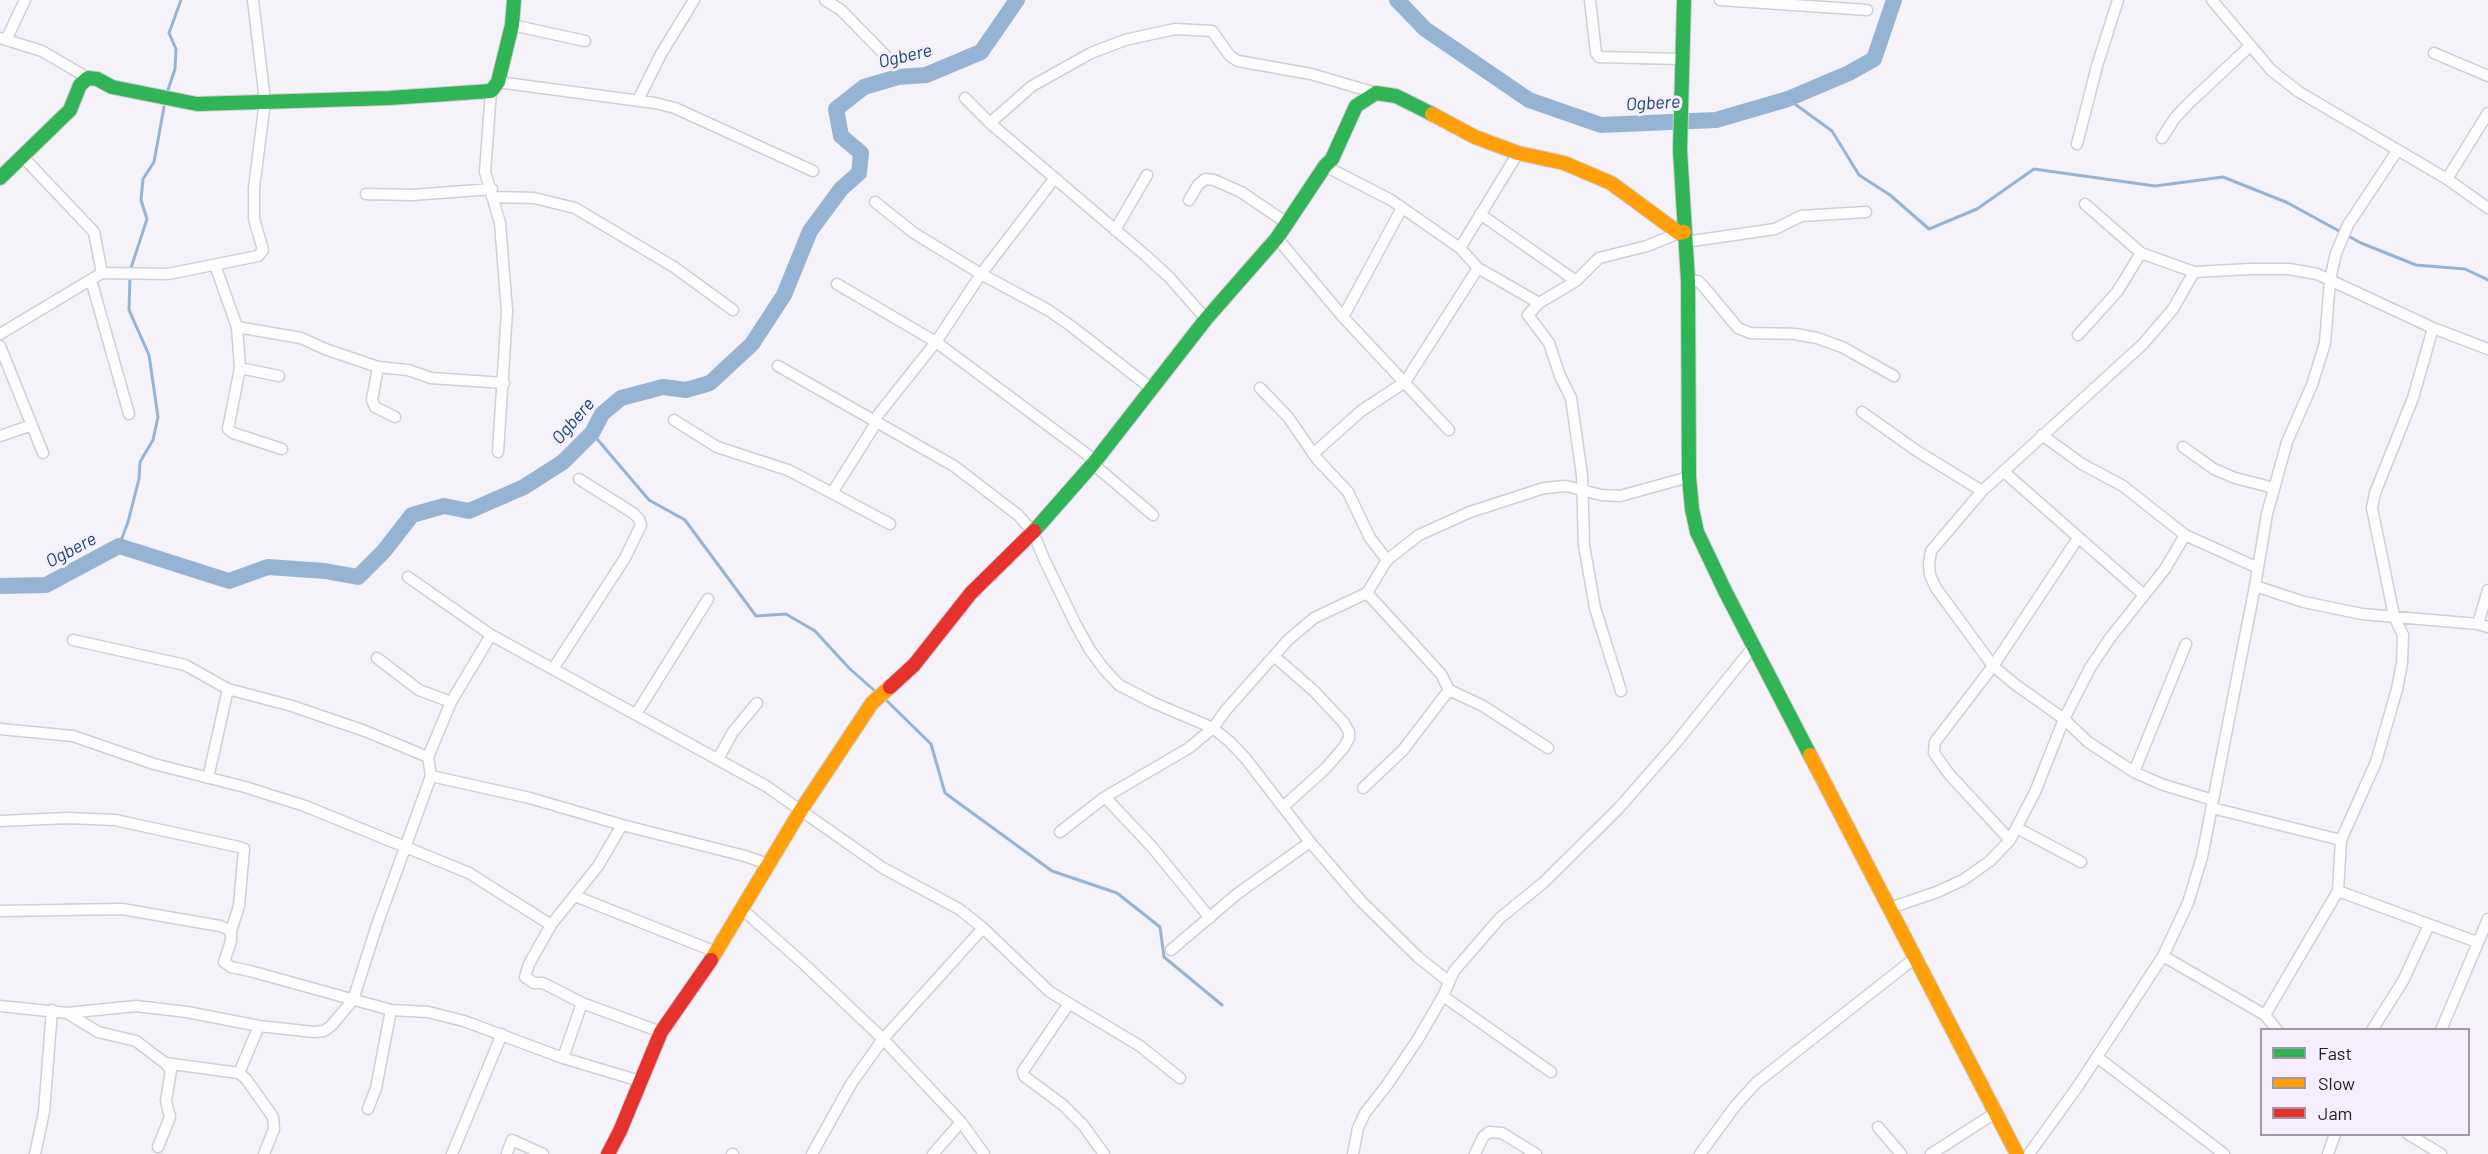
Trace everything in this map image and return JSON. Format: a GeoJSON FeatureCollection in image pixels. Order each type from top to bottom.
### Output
{"type":"FeatureCollection","features":[{"type":"Feature","properties":{"kind":"street"},"geometry":{"type":"LineString","coordinates":[[25,0],[3,39],[42,51],[88,78],[97,79],[123,90],[197,104],[389,98],[494,87],[638,100],[675,108],[813,171]]}},
{"type":"Feature","properties":{"kind":"street"},"geometry":{"type":"LineString","coordinates":[[0,334],[102,273],[168,274],[258,256],[263,250],[254,219],[254,188],[265,101],[253,0]]}},
{"type":"Feature","properties":{"kind":"street"},"geometry":{"type":"LineString","coordinates":[[498,452],[507,311],[500,223],[485,172],[494,87],[512,25],[514,0]]}},
{"type":"Feature","properties":{"kind":"street"},"geometry":{"type":"LineString","coordinates":[[638,100],[661,54],[694,0]]}},
{"type":"Feature","properties":{"kind":"street"},"geometry":{"type":"LineString","coordinates":[[825,0],[841,10],[886,56]]}},
{"type":"Feature","properties":{"kind":"street"},"geometry":{"type":"LineString","coordinates":[[1590,0],[1596,53],[1599,57],[1682,59]]}},
{"type":"Feature","properties":{"kind":"street"},"geometry":{"type":"LineString","coordinates":[[1684,0],[1680,150],[1683,236],[1688,281],[1689,477],[1697,532],[2017,1154]]}},
{"type":"Feature","properties":{"kind":"street"},"geometry":{"type":"LineString","coordinates":[[1720,0],[1867,10]]}},
{"type":"Feature","properties":{"kind":"street"},"geometry":{"type":"LineString","coordinates":[[2077,144],[2097,66],[2118,0]]}},
{"type":"Feature","properties":{"kind":"street"},"geometry":{"type":"LineString","coordinates":[[2215,1],[2271,70],[2299,92],[2447,179],[2488,208]]}},
{"type":"Feature","properties":{"kind":"street"},"geometry":{"type":"LineString","coordinates":[[512,25],[585,40]]}},
{"type":"Feature","properties":{"kind":"street"},"geometry":{"type":"LineString","coordinates":[[990,123],[1032,86],[1091,53],[1125,40],[1175,29],[1212,31],[1230,56],[1238,61],[1311,75],[1396,96],[1475,137],[1518,153],[1564,163],[1611,183],[1683,236]]}},
{"type":"Feature","properties":{"kind":"street"},"geometry":{"type":"LineString","coordinates":[[2163,138],[2175,118],[2188,104],[2250,46]]}},
{"type":"Feature","properties":{"kind":"street"},"geometry":{"type":"LineString","coordinates":[[2434,53],[2488,76]]}},
{"type":"Feature","properties":{"kind":"street"},"geometry":{"type":"LineString","coordinates":[[0,178],[70,110],[80,85],[88,78]]}},
{"type":"Feature","properties":{"kind":"street"},"geometry":{"type":"LineString","coordinates":[[608,1154],[620,1131],[661,1032],[743,910],[801,810],[872,703],[914,665],[971,593],[1033,532],[1094,462],[1206,319],[1277,238],[1332,159],[1356,106],[1377,93]]}},
{"type":"Feature","properties":{"kind":"street"},"geometry":{"type":"LineString","coordinates":[[965,98],[990,123],[1169,277],[1206,319]]}},
{"type":"Feature","properties":{"kind":"street"},"geometry":{"type":"LineString","coordinates":[[2447,179],[2488,113]]}},
{"type":"Feature","properties":{"kind":"street"},"geometry":{"type":"LineString","coordinates":[[2029,1154],[2097,1057],[2163,956],[2188,903],[2202,857],[2274,488],[2287,442],[2320,364],[2325,343],[2330,280],[2341,238],[2397,151]]}},
{"type":"Feature","properties":{"kind":"street"},"geometry":{"type":"LineString","coordinates":[[1460,248],[1518,153]]}},
{"type":"Feature","properties":{"kind":"street"},"geometry":{"type":"LineString","coordinates":[[22,156],[94,232],[102,273]]}},
{"type":"Feature","properties":{"kind":"street"},"geometry":{"type":"LineString","coordinates":[[1325,166],[1402,208],[1460,248],[1478,268],[1539,303]]}},
{"type":"Feature","properties":{"kind":"street"},"geometry":{"type":"LineString","coordinates":[[1115,230],[1147,175]]}},
{"type":"Feature","properties":{"kind":"street"},"geometry":{"type":"LineString","coordinates":[[832,493],[874,422],[936,342],[981,274],[1054,178]]}},
{"type":"Feature","properties":{"kind":"street"},"geometry":{"type":"LineString","coordinates":[[1189,200],[1198,185],[1206,179],[1214,180],[1241,192],[1287,223]]}},
{"type":"Feature","properties":{"kind":"street"},"geometry":{"type":"LineString","coordinates":[[366,194],[492,193],[534,198],[575,208],[674,267],[733,310]]}},
{"type":"Feature","properties":{"kind":"street"},"geometry":{"type":"LineString","coordinates":[[875,202],[914,233],[1056,316],[1152,389]]}},
{"type":"Feature","properties":{"kind":"street"},"geometry":{"type":"LineString","coordinates":[[2085,204],[2141,253],[2194,273],[2289,269],[2317,274],[2433,328],[2488,349]]}},
{"type":"Feature","properties":{"kind":"street"},"geometry":{"type":"LineString","coordinates":[[1343,317],[1402,208]]}},
{"type":"Feature","properties":{"kind":"street"},"geometry":{"type":"LineString","coordinates":[[1620,691],[1595,608],[1584,545],[1580,452],[1571,398],[1560,376],[1549,343],[1528,315],[1539,303],[1576,280],[1599,258],[1683,236],[1775,229],[1801,216],[1866,212]]}},
{"type":"Feature","properties":{"kind":"street"},"geometry":{"type":"LineString","coordinates":[[1480,214],[1576,280]]}},
{"type":"Feature","properties":{"kind":"street"},"geometry":{"type":"LineString","coordinates":[[1277,238],[1343,317],[1449,430]]}},
{"type":"Feature","properties":{"kind":"street"},"geometry":{"type":"LineString","coordinates":[[2078,335],[2117,292],[2141,253]]}},
{"type":"Feature","properties":{"kind":"street"},"geometry":{"type":"LineString","coordinates":[[215,265],[237,327],[240,368],[228,429],[233,433],[282,448]]}},
{"type":"Feature","properties":{"kind":"street"},"geometry":{"type":"LineString","coordinates":[[1313,454],[1361,411],[1404,382],[1478,268]]}},
{"type":"Feature","properties":{"kind":"street"},"geometry":{"type":"LineString","coordinates":[[2194,273],[2173,309],[2142,344],[1982,491],[1931,551],[1930,576],[1936,588],[1993,666],[2064,719],[2088,742],[2134,772],[2212,804],[2341,840]]}},
{"type":"Feature","properties":{"kind":"street"},"geometry":{"type":"LineString","coordinates":[[91,280],[129,414]]}},
{"type":"Feature","properties":{"kind":"street"},"geometry":{"type":"LineString","coordinates":[[1688,281],[1698,281],[1738,328],[1750,333],[1795,334],[1817,339],[1842,347],[1894,376]]}},
{"type":"Feature","properties":{"kind":"street"},"geometry":{"type":"LineString","coordinates":[[837,284],[936,342],[1094,462],[1153,515]]}},
{"type":"Feature","properties":{"kind":"street"},"geometry":{"type":"LineString","coordinates":[[237,327],[301,338],[378,367],[408,370],[432,378],[504,383]]}},
{"type":"Feature","properties":{"kind":"street"},"geometry":{"type":"LineString","coordinates":[[2265,1015],[2338,891],[2341,840],[2376,762],[2397,689],[2402,663],[2403,635],[2394,616],[2372,508],[2375,493],[2414,398],[2433,328]]}},
{"type":"Feature","properties":{"kind":"street"},"geometry":{"type":"LineString","coordinates":[[0,346],[43,453]]}},
{"type":"Feature","properties":{"kind":"street"},"geometry":{"type":"LineString","coordinates":[[778,366],[954,466],[1018,515],[1033,532],[1076,625],[1089,650],[1104,669],[1119,685],[1154,703],[1213,728],[1246,759],[1310,842],[1390,932],[1448,981]]}},
{"type":"Feature","properties":{"kind":"street"},"geometry":{"type":"LineString","coordinates":[[378,367],[372,400],[375,407],[395,417]]}},
{"type":"Feature","properties":{"kind":"street"},"geometry":{"type":"LineString","coordinates":[[240,368],[279,376]]}},
{"type":"Feature","properties":{"kind":"street"},"geometry":{"type":"LineString","coordinates":[[1260,388],[1288,417],[1313,454],[1348,492],[1370,538],[1387,560]]}},
{"type":"Feature","properties":{"kind":"street"},"geometry":{"type":"LineString","coordinates":[[1862,412],[1917,451],[1982,491]]}},
{"type":"Feature","properties":{"kind":"street"},"geometry":{"type":"LineString","coordinates":[[674,420],[717,447],[788,470],[890,524]]}},
{"type":"Feature","properties":{"kind":"street"},"geometry":{"type":"LineString","coordinates":[[0,436],[32,425]]}},
{"type":"Feature","properties":{"kind":"street"},"geometry":{"type":"LineString","coordinates":[[2042,435],[2082,464],[2123,486],[2186,536],[2258,568]]}},
{"type":"Feature","properties":{"kind":"street"},"geometry":{"type":"LineString","coordinates":[[2183,447],[2214,469],[2235,478],[2274,488]]}},
{"type":"Feature","properties":{"kind":"street"},"geometry":{"type":"LineString","coordinates":[[2003,471],[2144,595]]}},
{"type":"Feature","properties":{"kind":"street"},"geometry":{"type":"LineString","coordinates":[[1060,832],[1105,797],[1190,748],[1213,728],[1288,640],[1314,618],[1366,593],[1387,560],[1419,535],[1470,512],[1544,488],[1566,486],[1601,495],[1629,495],[1689,477]]}},
{"type":"Feature","properties":{"kind":"street"},"geometry":{"type":"LineString","coordinates":[[554,669],[625,558],[641,525],[633,513],[579,479]]}},
{"type":"Feature","properties":{"kind":"street"},"geometry":{"type":"LineString","coordinates":[[1890,908],[1937,892],[1963,880],[1990,861],[2010,840],[2035,792],[2064,719],[2090,668],[2165,569],[2186,536]]}},
{"type":"Feature","properties":{"kind":"street"},"geometry":{"type":"LineString","coordinates":[[2010,840],[1948,774],[1934,753],[1935,742],[1993,666],[2078,538]]}},
{"type":"Feature","properties":{"kind":"street"},"geometry":{"type":"LineString","coordinates":[[408,577],[491,635],[694,748],[718,759],[801,810],[883,868],[958,909],[983,928],[1050,992],[1068,1005],[1091,1015],[1140,1046],[1180,1078]]}},
{"type":"Feature","properties":{"kind":"street"},"geometry":{"type":"LineString","coordinates":[[2255,586],[2304,602],[2362,614],[2483,625],[2488,591]]}},
{"type":"Feature","properties":{"kind":"street"},"geometry":{"type":"LineString","coordinates":[[1366,593],[1441,674],[1449,690],[1484,706],[1548,748]]}},
{"type":"Feature","properties":{"kind":"street"},"geometry":{"type":"LineString","coordinates":[[636,714],[708,599]]}},
{"type":"Feature","properties":{"kind":"street"},"geometry":{"type":"LineString","coordinates":[[0,1006],[67,1012],[136,1006],[187,1012],[259,1026],[319,1032],[331,1026],[353,1000],[377,925],[431,776],[428,757],[451,702],[491,635]]}},
{"type":"Feature","properties":{"kind":"street"},"geometry":{"type":"LineString","coordinates":[[73,640],[185,665],[228,689],[292,706],[428,757]]}},
{"type":"Feature","properties":{"kind":"street"},"geometry":{"type":"LineString","coordinates":[[2134,772],[2186,644]]}},
{"type":"Feature","properties":{"kind":"street"},"geometry":{"type":"LineString","coordinates":[[1353,1154],[1365,1113],[1393,1076],[1443,996],[1448,981],[1464,957],[1500,918],[1543,883],[1618,809],[1675,744],[1754,646]]}},
{"type":"Feature","properties":{"kind":"street"},"geometry":{"type":"LineString","coordinates":[[1275,657],[1314,691],[1349,732],[1349,738],[1344,747],[1326,768],[1283,807]]}},
{"type":"Feature","properties":{"kind":"street"},"geometry":{"type":"LineString","coordinates":[[377,658],[419,690],[451,702]]}},
{"type":"Feature","properties":{"kind":"street"},"geometry":{"type":"LineString","coordinates":[[208,778],[228,689]]}},
{"type":"Feature","properties":{"kind":"street"},"geometry":{"type":"LineString","coordinates":[[1363,788],[1403,750],[1449,690]]}},
{"type":"Feature","properties":{"kind":"street"},"geometry":{"type":"LineString","coordinates":[[718,759],[733,732],[757,703]]}},
{"type":"Feature","properties":{"kind":"street"},"geometry":{"type":"LineString","coordinates":[[0,729],[73,736],[154,764],[305,806],[469,873],[551,925]]}},
{"type":"Feature","properties":{"kind":"street"},"geometry":{"type":"LineString","coordinates":[[431,776],[530,798],[768,864]]}},
{"type":"Feature","properties":{"kind":"street"},"geometry":{"type":"LineString","coordinates":[[1105,797],[1152,847],[1210,918]]}},
{"type":"Feature","properties":{"kind":"street"},"geometry":{"type":"LineString","coordinates":[[0,821],[68,818],[116,820],[244,849],[239,906],[224,962],[231,967],[250,970],[391,1010],[428,1012],[464,1021],[563,1058],[640,1081]]}},
{"type":"Feature","properties":{"kind":"street"},"geometry":{"type":"LineString","coordinates":[[622,825],[598,866],[551,925],[529,964],[525,977],[534,982],[543,983],[582,1003],[661,1032]]}},
{"type":"Feature","properties":{"kind":"street"},"geometry":{"type":"LineString","coordinates":[[2017,828],[2081,862]]}},
{"type":"Feature","properties":{"kind":"street"},"geometry":{"type":"LineString","coordinates":[[1171,950],[1237,894],[1310,842]]}},
{"type":"Feature","properties":{"kind":"street"},"geometry":{"type":"LineString","coordinates":[[2338,891],[2477,942]]}},
{"type":"Feature","properties":{"kind":"street"},"geometry":{"type":"LineString","coordinates":[[575,896],[716,952]]}},
{"type":"Feature","properties":{"kind":"street"},"geometry":{"type":"LineString","coordinates":[[0,911],[122,909],[220,926],[231,931]]}},
{"type":"Feature","properties":{"kind":"street"},"geometry":{"type":"LineString","coordinates":[[743,910],[883,1039],[961,1122],[984,1154]]}},
{"type":"Feature","properties":{"kind":"street"},"geometry":{"type":"LineString","coordinates":[[2441,1028],[2488,919]]}},
{"type":"Feature","properties":{"kind":"street"},"geometry":{"type":"LineString","coordinates":[[2373,1028],[2403,981],[2429,925]]}},
{"type":"Feature","properties":{"kind":"street"},"geometry":{"type":"LineString","coordinates":[[812,1154],[851,1084],[883,1039],[983,928]]}},
{"type":"Feature","properties":{"kind":"street"},"geometry":{"type":"LineString","coordinates":[[2163,956],[2265,1015],[2276,1028]]}},
{"type":"Feature","properties":{"kind":"street"},"geometry":{"type":"LineString","coordinates":[[1700,1154],[1736,1105],[1756,1083],[1915,958]]}},
{"type":"Feature","properties":{"kind":"street"},"geometry":{"type":"LineString","coordinates":[[1443,996],[1551,1072]]}},
{"type":"Feature","properties":{"kind":"street"},"geometry":{"type":"LineString","coordinates":[[563,1058],[582,1003]]}},
{"type":"Feature","properties":{"kind":"street"},"geometry":{"type":"LineString","coordinates":[[1068,1005],[1023,1071],[1024,1076],[1063,1105],[1083,1125],[1104,1154]]}},
{"type":"Feature","properties":{"kind":"street"},"geometry":{"type":"LineString","coordinates":[[35,1154],[44,1112],[52,1010]]}},
{"type":"Feature","properties":{"kind":"street"},"geometry":{"type":"LineString","coordinates":[[368,1109],[376,1088],[391,1010]]}},
{"type":"Feature","properties":{"kind":"street"},"geometry":{"type":"LineString","coordinates":[[67,1012],[98,1032],[136,1041],[171,1070],[166,1101],[170,1117],[158,1147]]}},
{"type":"Feature","properties":{"kind":"street"},"geometry":{"type":"LineString","coordinates":[[239,1073],[259,1026]]}},
{"type":"Feature","properties":{"kind":"street"},"geometry":{"type":"LineString","coordinates":[[452,1154],[502,1034]]}},
{"type":"Feature","properties":{"kind":"street"},"geometry":{"type":"LineString","coordinates":[[2097,1057],[2224,1154]]}},
{"type":"Feature","properties":{"kind":"street"},"geometry":{"type":"LineString","coordinates":[[165,1063],[239,1073],[246,1079],[273,1117],[274,1129],[264,1154]]}},
{"type":"Feature","properties":{"kind":"street"},"geometry":{"type":"LineString","coordinates":[[1931,1154],[1995,1113]]}},
{"type":"Feature","properties":{"kind":"street"},"geometry":{"type":"LineString","coordinates":[[933,1154],[961,1122]]}},
{"type":"Feature","properties":{"kind":"street"},"geometry":{"type":"LineString","coordinates":[[1878,1127],[1901,1154]]}},
{"type":"Feature","properties":{"kind":"street"},"geometry":{"type":"LineString","coordinates":[[1475,1154],[1483,1137],[1489,1132],[1502,1133],[1536,1154]]}},
{"type":"Feature","properties":{"kind":"street"},"geometry":{"type":"LineString","coordinates":[[2328,1154],[2334,1136]]}},
{"type":"Feature","properties":{"kind":"street"},"geometry":{"type":"LineString","coordinates":[[2411,1136],[2441,1154]]}},
{"type":"Feature","properties":{"kind":"street"},"geometry":{"type":"LineString","coordinates":[[507,1153],[512,1140],[543,1154]]}},
{"type":"Feature","properties":{"kind":"waterway"},"geometry":{"type":"LineString","coordinates":[[167,93],[175,69],[176,49],[169,33],[181,0]]}},
{"type":"Feature","properties":{"kind":"waterway","name":"Ogbere"},"geometry":{"type":"LineString","coordinates":[[0,586],[46,585],[119,546],[229,581],[268,567],[325,571],[358,577],[384,551],[412,515],[444,506],[469,511],[524,487],[563,462],[592,433],[602,414],[621,398],[663,387],[686,390],[710,383],[752,344],[784,295],[810,231],[841,189],[859,173],[861,153],[841,136],[836,109],[864,87],[898,77],[926,75],[981,52],[1017,0]]}},
{"type":"Feature","properties":{"kind":"waterway","name":"Ogbere"},"geometry":{"type":"LineString","coordinates":[[1397,0],[1425,29],[1529,100],[1601,125],[1716,120],[1788,99],[1849,73],[1874,59],[1894,0]]}},
{"type":"Feature","properties":{"kind":"waterway"},"geometry":{"type":"LineString","coordinates":[[1788,99],[1832,131],[1859,175],[1890,195],[1929,229],[1977,209],[2034,169],[2155,186],[2223,177],[2286,202],[2361,243],[2416,265],[2465,269],[2488,280]]}},
{"type":"Feature","properties":{"kind":"waterway"},"geometry":{"type":"LineString","coordinates":[[130,271],[147,219],[141,200],[143,179],[154,162],[164,107]]}},
{"type":"Feature","properties":{"kind":"waterway"},"geometry":{"type":"LineString","coordinates":[[119,546],[139,479],[140,462],[153,440],[158,417],[149,355],[129,310],[130,277]]}},
{"type":"Feature","properties":{"kind":"waterway"},"geometry":{"type":"LineString","coordinates":[[592,433],[649,500],[685,520],[756,616],[786,614],[815,631],[849,668],[876,692]]}},
{"type":"Feature","properties":{"kind":"waterway"},"geometry":{"type":"LineString","coordinates":[[884,698],[931,744],[945,793],[1052,871],[1117,893],[1160,927],[1164,957],[1222,1005]]}},
{"type":"Feature","properties":{"kind":"traffic: fast"},"geometry":{"type":"LineString","coordinates":[[0,178],[70,110],[80,85],[88,78],[97,79],[112,87],[197,104],[389,98],[491,91],[498,82],[512,25],[514,0]]}},
{"type":"Feature","properties":{"kind":"traffic: fast"},"geometry":{"type":"LineString","coordinates":[[1684,0],[1680,150],[1688,281],[1689,477],[1692,509],[1697,532],[1725,591],[1810,755]]}},
{"type":"Feature","properties":{"kind":"traffic: fast"},"geometry":{"type":"LineString","coordinates":[[1034,531],[1093,464],[1206,319],[1277,238],[1332,159],[1356,106],[1376,93],[1396,96],[1432,114]]}},
{"type":"Feature","properties":{"kind":"traffic: slow"},"geometry":{"type":"LineString","coordinates":[[1432,114],[1475,137],[1518,153],[1564,163],[1611,183],[1679,233],[1684,232]]}},
{"type":"Feature","properties":{"kind":"traffic: slow"},"geometry":{"type":"LineString","coordinates":[[711,960],[801,810],[872,703],[890,687]]}},
{"type":"Feature","properties":{"kind":"traffic: slow"},"geometry":{"type":"LineString","coordinates":[[1810,755],[2017,1154]]}},
{"type":"Feature","properties":{"kind":"traffic: jam"},"geometry":{"type":"LineString","coordinates":[[890,687],[914,665],[971,593],[1034,531]]}},
{"type":"Feature","properties":{"kind":"traffic: jam"},"geometry":{"type":"LineString","coordinates":[[608,1154],[620,1131],[661,1032],[711,960]]}}]}
